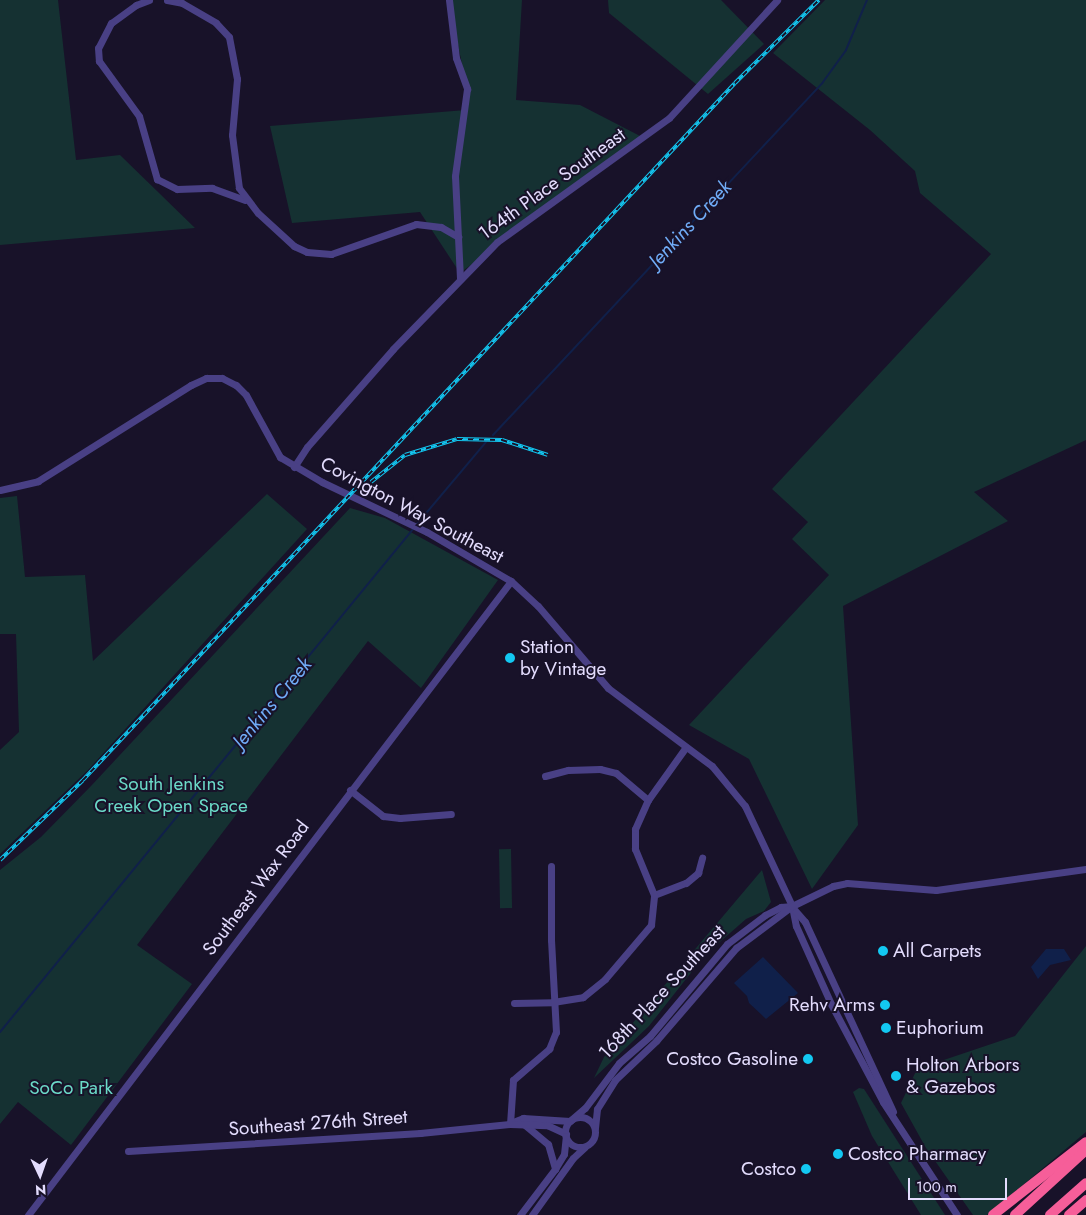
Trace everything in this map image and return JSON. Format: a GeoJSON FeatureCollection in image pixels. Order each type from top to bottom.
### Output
{"type":"FeatureCollection","features":[{"type":"Feature","properties":{"kind":"highway"},"geometry":{"type":"LineString","coordinates":[[993,1215],[1086,1142]]}},
{"type":"Feature","properties":{"kind":"highway"},"geometry":{"type":"LineString","coordinates":[[1015,1215],[1086,1150]]}},
{"type":"Feature","properties":{"kind":"highway"},"geometry":{"type":"LineString","coordinates":[[1050,1215],[1086,1183]]}},
{"type":"Feature","properties":{"kind":"highway"},"geometry":{"type":"LineString","coordinates":[[1069,1215],[1086,1200]]}},
{"type":"Feature","properties":{"kind":"street"},"geometry":{"type":"LineString","coordinates":[[149,0],[136,5],[111,23],[98,48],[99,61],[139,116],[157,179],[177,189],[212,188],[246,200]]}},
{"type":"Feature","properties":{"kind":"street"},"geometry":{"type":"LineString","coordinates":[[167,0],[182,3],[207,18],[229,37],[237,79],[232,135],[237,179],[246,200],[294,246],[306,252],[331,254],[416,224],[440,227],[458,237]]}},
{"type":"Feature","properties":{"kind":"street"},"geometry":{"type":"LineString","coordinates":[[449,0],[456,58],[467,89],[455,176],[460,278]]}},
{"type":"Feature","properties":{"kind":"street","name":"164th Place Southeast"},"geometry":{"type":"LineString","coordinates":[[294,467],[307,447],[460,278],[496,242],[669,118],[777,0]]}},
{"type":"Feature","properties":{"kind":"street","name":"Covington Way Southeast"},"geometry":{"type":"LineString","coordinates":[[0,490],[22,487],[48,476],[206,378],[222,378],[236,384],[252,404],[272,448],[294,467],[412,524],[510,581],[538,606],[608,688],[712,766],[745,806],[792,906],[796,926],[831,1004],[883,1102],[895,1117]]}},
{"type":"Feature","properties":{"kind":"street","name":"Southeast Wax Road"},"geometry":{"type":"LineString","coordinates":[[28,1215],[510,581]]}},
{"type":"Feature","properties":{"kind":"street"},"geometry":{"type":"LineString","coordinates":[[514,1003],[553,1002],[583,997],[604,979],[638,944],[651,925],[654,895],[634,838],[639,818],[648,800],[686,747]]}},
{"type":"Feature","properties":{"kind":"street"},"geometry":{"type":"LineString","coordinates":[[545,776],[568,770],[600,769],[616,773],[648,800]]}},
{"type":"Feature","properties":{"kind":"street"},"geometry":{"type":"LineString","coordinates":[[350,790],[383,816],[400,818],[452,814]]}},
{"type":"Feature","properties":{"kind":"street"},"geometry":{"type":"LineString","coordinates":[[654,895],[686,883],[698,873],[702,858]]}},
{"type":"Feature","properties":{"kind":"street"},"geometry":{"type":"LineString","coordinates":[[510,1124],[513,1080],[552,1043],[556,1032],[553,1002],[551,866]]}},
{"type":"Feature","properties":{"kind":"street","name":"168th Place Southeast"},"geometry":{"type":"LineString","coordinates":[[595,1128],[597,1109],[615,1080],[656,1040],[736,948],[792,906],[833,886],[847,883],[936,890],[1086,869]]}},
{"type":"Feature","properties":{"kind":"street","name":"Covington Way Southeast"},"geometry":{"type":"LineString","coordinates":[[792,906],[805,922],[895,1117],[928,1174],[956,1214]]}},
{"type":"Feature","properties":{"kind":"street","name":"168th Place Southeast"},"geometry":{"type":"LineString","coordinates":[[570,1121],[585,1108],[619,1063],[650,1036],[727,944],[765,915],[782,907],[792,906]]}},
{"type":"Feature","properties":{"kind":"street"},"geometry":{"type":"LineString","coordinates":[[831,1004],[854,1039],[860,1038]]}},
{"type":"Feature","properties":{"kind":"street"},"geometry":{"type":"LineString","coordinates":[[520,1215],[556,1169],[564,1154],[570,1121],[579,1117],[587,1118],[595,1128],[594,1138],[573,1158],[532,1215]]}},
{"type":"Feature","properties":{"kind":"street","name":"Southeast 276th Street"},"geometry":{"type":"LineString","coordinates":[[510,1124],[523,1118],[570,1121]]}},
{"type":"Feature","properties":{"kind":"street","name":"Southeast 276th Street"},"geometry":{"type":"LineString","coordinates":[[128,1151],[420,1133],[510,1124],[547,1125],[566,1135]]}},
{"type":"Feature","properties":{"kind":"street"},"geometry":{"type":"LineString","coordinates":[[524,1125],[548,1144],[556,1169]]}},
{"type":"Feature","properties":{"kind":"street"},"geometry":{"type":"LineString","coordinates":[[566,1135],[574,1145],[587,1145]]}},
{"type":"Feature","properties":{"kind":"green space"},"geometry":{"type":"Polygon","coordinates":[[[0,0],[58,0],[76,160],[120,155],[195,228],[0,245],[0,0]]]}},
{"type":"Feature","properties":{"kind":"green space"},"geometry":{"type":"Polygon","coordinates":[[[449,0],[522,0],[516,100],[580,105],[642,137],[460,273],[420,212],[292,223],[270,126],[466,110],[467,89],[449,0]]]}},
{"type":"Feature","properties":{"kind":"green space"},"geometry":{"type":"Polygon","coordinates":[[[608,0],[721,0],[764,44],[708,94],[609,13],[608,0]]]}},
{"type":"Feature","properties":{"kind":"green space"},"geometry":{"type":"Polygon","coordinates":[[[825,0],[1086,0],[1086,440],[974,492],[1008,521],[843,606],[858,825],[812,889],[749,759],[689,725],[829,575],[792,539],[808,522],[772,489],[991,254],[920,193],[915,171],[870,130],[773,53],[825,0]]]}},
{"type":"Feature","properties":{"kind":"green space"},"geometry":{"type":"Polygon","coordinates":[[[267,494],[307,529],[88,770],[0,854],[0,750],[19,732],[16,634],[0,634],[0,498],[17,496],[25,577],[85,575],[93,661],[267,494]]]}},
{"type":"Feature","properties":{"kind":"green space","name":"South Jenkins Creek Open Space"},"geometry":{"type":"Polygon","coordinates":[[[350,508],[385,518],[498,580],[421,688],[368,641],[137,945],[192,984],[71,1145],[18,1102],[0,1124],[0,870],[41,837],[91,786],[350,508]]]}},
{"type":"Feature","properties":{"kind":"green space"},"geometry":{"type":"Polygon","coordinates":[[[499,849],[511,849],[512,908],[500,908],[499,849]]]}},
{"type":"Feature","properties":{"kind":"green space"},"geometry":{"type":"Polygon","coordinates":[[[762,870],[771,902],[764,911],[746,919],[705,955],[649,1026],[594,1078],[604,1057],[762,870]]]}},
{"type":"Feature","properties":{"kind":"green space"},"geometry":{"type":"Polygon","coordinates":[[[1086,946],[1086,1132],[987,1215],[973,1215],[926,1148],[901,1103],[917,1069],[1015,1036],[1086,946]]]}},
{"type":"Feature","properties":{"kind":"green space"},"geometry":{"type":"Polygon","coordinates":[[[859,1088],[864,1089],[945,1215],[921,1215],[872,1136],[853,1092],[859,1088]]]}},
{"type":"Feature","properties":{"kind":"water"},"geometry":{"type":"Polygon","coordinates":[[[1046,949],[1064,949],[1071,960],[1050,965],[1038,979],[1031,967],[1046,949]]]}},
{"type":"Feature","properties":{"kind":"water"},"geometry":{"type":"Polygon","coordinates":[[[763,957],[798,993],[766,1019],[749,1003],[747,996],[734,983],[763,957]]]}},
{"type":"Feature","properties":{"kind":"waterway","name":"Jenkins Creek"},"geometry":{"type":"LineString","coordinates":[[493,435],[823,82],[846,50],[867,0]]}},
{"type":"Feature","properties":{"kind":"waterway","name":"Jenkins Creek"},"geometry":{"type":"LineString","coordinates":[[417,524],[486,442]]}},
{"type":"Feature","properties":{"kind":"waterway","name":"Jenkins Creek"},"geometry":{"type":"LineString","coordinates":[[0,1032],[414,528]]}},
{"type":"Feature","properties":{"kind":"railway"},"geometry":{"type":"LineString","coordinates":[[0,860],[83,780],[735,83],[819,0]]}},
{"type":"Feature","properties":{"kind":"railway"},"geometry":{"type":"LineString","coordinates":[[371,482],[405,455],[457,439],[502,440],[548,455]]}},
{"type":"Feature","properties":{"kind":"place","name":"Station by Vintage"},"geometry":{"type":"Point","coordinates":[510,658]}},
{"type":"Feature","properties":{"kind":"place","name":"All Carpets"},"geometry":{"type":"Point","coordinates":[883,951]}},
{"type":"Feature","properties":{"kind":"place","name":"Rehv Arms"},"geometry":{"type":"Point","coordinates":[885,1005]}},
{"type":"Feature","properties":{"kind":"place","name":"Euphorium"},"geometry":{"type":"Point","coordinates":[886,1028]}},
{"type":"Feature","properties":{"kind":"place","name":"Costco Gasoline"},"geometry":{"type":"Point","coordinates":[808,1059]}},
{"type":"Feature","properties":{"kind":"place","name":"Holton Arbors & Gazebos"},"geometry":{"type":"Point","coordinates":[896,1076]}},
{"type":"Feature","properties":{"kind":"place","name":"Costco Pharmacy"},"geometry":{"type":"Point","coordinates":[838,1154]}},
{"type":"Feature","properties":{"kind":"place","name":"Costco"},"geometry":{"type":"Point","coordinates":[806,1169]}},
{"type":"Feature","properties":{"kind":"park label","name":"SoCo Park"},"geometry":{"type":"Point","coordinates":[71,1088]}}]}
